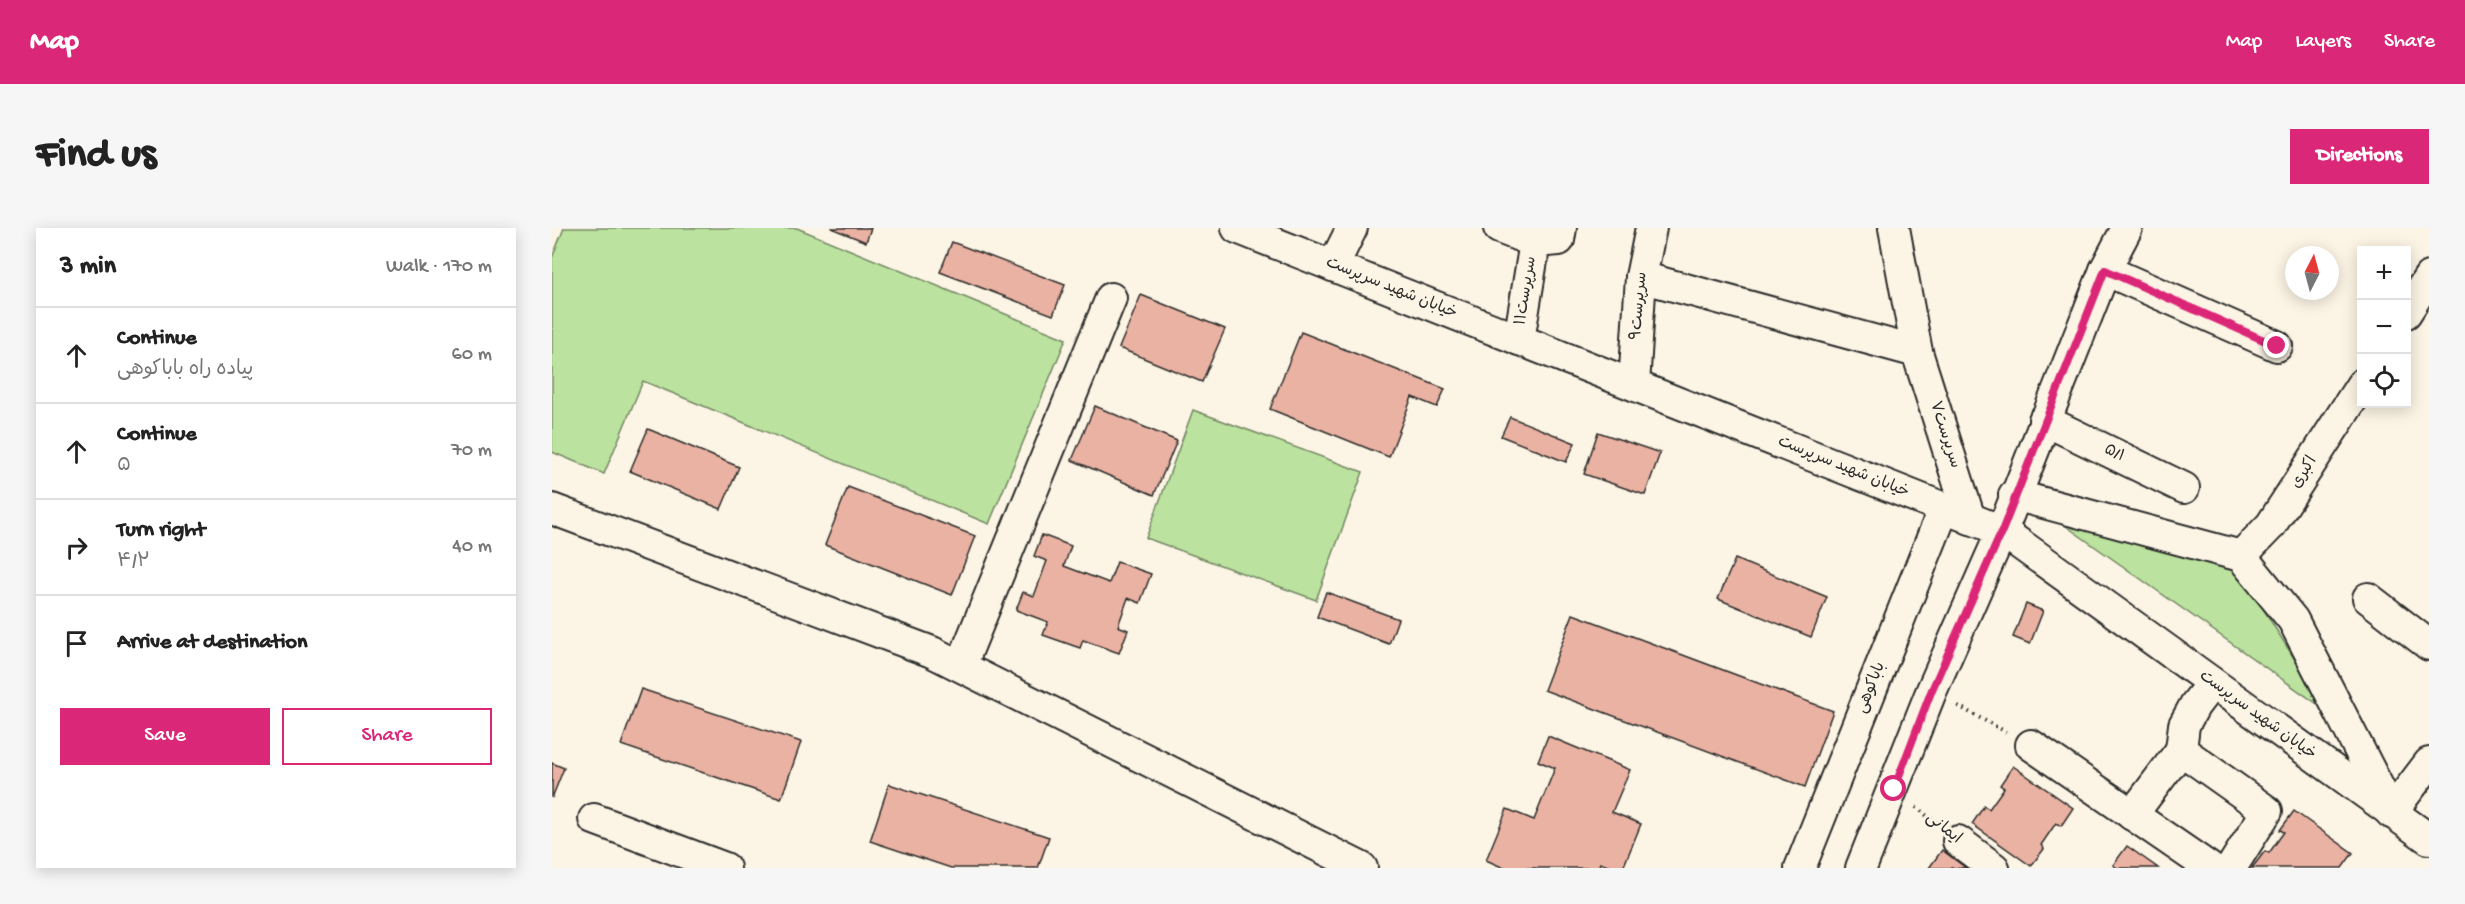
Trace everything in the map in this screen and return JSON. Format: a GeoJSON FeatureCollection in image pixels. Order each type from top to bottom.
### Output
{"type":"FeatureCollection","features":[{"type":"Feature","properties":{"kind":"street","name":"خیابان شهید سرپرست"},"geometry":{"type":"LineString","coordinates":[[1237,228],[2002,531],[2429,839]]}},
{"type":"Feature","properties":{"kind":"street"},"geometry":{"type":"LineString","coordinates":[[1333,266],[1352,228]]}},
{"type":"Feature","properties":{"kind":"street"},"geometry":{"type":"LineString","coordinates":[[1499,228],[1535,242]]}},
{"type":"Feature","properties":{"kind":"street","name":"سرپرست۱۱"},"geometry":{"type":"LineString","coordinates":[[1519,340],[1535,242],[1559,240],[1561,228]]}},
{"type":"Feature","properties":{"kind":"street","name":"سرپرست۹"},"geometry":{"type":"LineString","coordinates":[[1634,385],[1641,277],[1651,228]]}},
{"type":"Feature","properties":{"kind":"street","name":"سرپرست۷"},"geometry":{"type":"LineString","coordinates":[[1893,228],[1917,352],[1957,513]]}},
{"type":"Feature","properties":{"kind":"street"},"geometry":{"type":"LineString","coordinates":[[1861,868],[1931,692],[2002,531],[2014,495],[2105,270],[2127,228]]}},
{"type":"Feature","properties":{"kind":"street"},"geometry":{"type":"LineString","coordinates":[[2105,270],[2277,346]]}},
{"type":"Feature","properties":{"kind":"street"},"geometry":{"type":"LineString","coordinates":[[1641,277],[1917,352]]}},
{"type":"Feature","properties":{"kind":"street"},"geometry":{"type":"LineString","coordinates":[[2411,305],[2429,277]]}},
{"type":"Feature","properties":{"kind":"street"},"geometry":{"type":"LineString","coordinates":[[961,666],[1112,298]]}},
{"type":"Feature","properties":{"kind":"street","name":"اکبری"},"geometry":{"type":"LineString","coordinates":[[2241,556],[2271,525],[2357,390]]}},
{"type":"Feature","properties":{"kind":"street","name":"۵/۱"},"geometry":{"type":"LineString","coordinates":[[2044,420],[2184,488]]}},
{"type":"Feature","properties":{"kind":"street"},"geometry":{"type":"LineString","coordinates":[[2014,495],[2241,556]]}},
{"type":"Feature","properties":{"kind":"street"},"geometry":{"type":"LineString","coordinates":[[552,509],[932,652],[1362,868]]}},
{"type":"Feature","properties":{"kind":"street","name":"باباکوهی"},"geometry":{"type":"LineString","coordinates":[[1800,868],[1957,513]]}},
{"type":"Feature","properties":{"kind":"street","name":"خیابان شهید سرپرست"},"geometry":{"type":"LineString","coordinates":[[2241,556],[2293,620],[2391,813]]}},
{"type":"Feature","properties":{"kind":"street"},"geometry":{"type":"LineString","coordinates":[[2368,598],[2429,645]]}},
{"type":"Feature","properties":{"kind":"street"},"geometry":{"type":"LineString","coordinates":[[2132,815],[2181,750],[2184,725],[2195,705],[2212,683]]}},
{"type":"Feature","properties":{"kind":"street"},"geometry":{"type":"LineString","coordinates":[[2031,746],[2210,868]]}},
{"type":"Feature","properties":{"kind":"street"},"geometry":{"type":"LineString","coordinates":[[2181,750],[2267,811],[2231,868]]}},
{"type":"Feature","properties":{"kind":"street"},"geometry":{"type":"LineString","coordinates":[[2391,813],[2429,763]]}},
{"type":"Feature","properties":{"kind":"street"},"geometry":{"type":"LineString","coordinates":[[594,819],[725,868]]}},
{"type":"Feature","properties":{"kind":"street","name":"ایمانی"},"geometry":{"type":"LineString","coordinates":[[1958,841],[1994,868]]}},
{"type":"Feature","properties":{"kind":"path"},"geometry":{"type":"LineString","coordinates":[[1931,692],[2031,746]]}},
{"type":"Feature","properties":{"kind":"path","name":"ایمانی"},"geometry":{"type":"LineString","coordinates":[[1894,789],[1958,841]]}},
{"type":"Feature","properties":{"kind":"green space"},"geometry":{"type":"Polygon","coordinates":[[[564,228],[797,228],[1066,339],[989,524],[643,381],[604,474],[552,452],[552,258],[564,228]]]}},
{"type":"Feature","properties":{"kind":"green space"},"geometry":{"type":"Polygon","coordinates":[[[1193,410],[1363,472],[1316,600],[1146,538],[1193,410]]]}},
{"type":"Feature","properties":{"kind":"green space"},"geometry":{"type":"Polygon","coordinates":[[[2056,519],[2234,562],[2327,711],[2056,519]]]}},
{"type":"Feature","properties":{"kind":"building"},"geometry":{"type":"Polygon","coordinates":[[[831,228],[871,228],[866,242],[831,228]]]}},
{"type":"Feature","properties":{"kind":"building"},"geometry":{"type":"Polygon","coordinates":[[[952,242],[1065,285],[1053,315],[940,272],[952,242]]]}},
{"type":"Feature","properties":{"kind":"building"},"geometry":{"type":"Polygon","coordinates":[[[1141,295],[1225,329],[1202,382],[1119,348],[1141,295]]]}},
{"type":"Feature","properties":{"kind":"building"},"geometry":{"type":"Polygon","coordinates":[[[1301,332],[1445,389],[1437,407],[1412,397],[1389,457],[1270,409],[1301,332]]]}},
{"type":"Feature","properties":{"kind":"building"},"geometry":{"type":"Polygon","coordinates":[[[1095,406],[1177,441],[1154,495],[1072,460],[1095,406]]]}},
{"type":"Feature","properties":{"kind":"building"},"geometry":{"type":"Polygon","coordinates":[[[1510,417],[1575,443],[1566,462],[1501,436],[1510,417]]]}},
{"type":"Feature","properties":{"kind":"building"},"geometry":{"type":"Polygon","coordinates":[[[648,429],[739,467],[721,509],[630,471],[648,429]]]}},
{"type":"Feature","properties":{"kind":"building"},"geometry":{"type":"Polygon","coordinates":[[[1598,432],[1660,453],[1645,495],[1584,474],[1598,432]]]}},
{"type":"Feature","properties":{"kind":"building"},"geometry":{"type":"Polygon","coordinates":[[[848,487],[975,536],[952,595],[825,545],[848,487]]]}},
{"type":"Feature","properties":{"kind":"building"},"geometry":{"type":"Polygon","coordinates":[[[1042,535],[1071,546],[1064,566],[1109,583],[1117,562],[1151,574],[1140,603],[1128,598],[1118,626],[1128,630],[1119,653],[1083,640],[1080,648],[1043,635],[1048,622],[1016,610],[1023,592],[1034,596],[1047,561],[1034,556],[1042,535]]]}},
{"type":"Feature","properties":{"kind":"building"},"geometry":{"type":"Polygon","coordinates":[[[1735,559],[1827,597],[1811,637],[1718,599],[1735,559]]]}},
{"type":"Feature","properties":{"kind":"building"},"geometry":{"type":"Polygon","coordinates":[[[1326,592],[1398,619],[1389,644],[1317,617],[1326,592]]]}},
{"type":"Feature","properties":{"kind":"building"},"geometry":{"type":"Polygon","coordinates":[[[2026,604],[2043,611],[2030,644],[2013,637],[2026,604]]]}},
{"type":"Feature","properties":{"kind":"building"},"geometry":{"type":"Polygon","coordinates":[[[1573,614],[1833,711],[1805,787],[1544,690],[1573,614]]]}},
{"type":"Feature","properties":{"kind":"building"},"geometry":{"type":"Polygon","coordinates":[[[641,689],[801,742],[781,799],[621,745],[641,689]]]}},
{"type":"Feature","properties":{"kind":"building"},"geometry":{"type":"Polygon","coordinates":[[[1548,736],[1630,770],[1612,812],[1641,824],[1623,868],[1613,868],[1600,863],[1598,868],[1504,868],[1486,860],[1507,809],[1534,820],[1555,768],[1538,761],[1548,736]]]}},
{"type":"Feature","properties":{"kind":"building"},"geometry":{"type":"Polygon","coordinates":[[[552,763],[564,768],[552,798],[552,763]]]}},
{"type":"Feature","properties":{"kind":"building"},"geometry":{"type":"Polygon","coordinates":[[[2013,766],[2073,808],[2061,826],[2056,823],[2041,845],[2044,849],[2031,866],[1972,824],[1984,806],[1989,809],[2004,788],[2000,785],[2013,766]]]}},
{"type":"Feature","properties":{"kind":"building"},"geometry":{"type":"Polygon","coordinates":[[[889,784],[1049,837],[1038,868],[951,868],[870,841],[889,784]]]}},
{"type":"Feature","properties":{"kind":"building"},"geometry":{"type":"Polygon","coordinates":[[[2294,811],[2353,853],[2342,868],[2252,868],[2265,851],[2269,853],[2284,832],[2280,830],[2294,811]]]}},
{"type":"Feature","properties":{"kind":"building"},"geometry":{"type":"Polygon","coordinates":[[[2127,846],[2158,868],[2117,868],[2113,865],[2127,846]]]}},
{"type":"Feature","properties":{"kind":"building"},"geometry":{"type":"Polygon","coordinates":[[[1942,850],[1966,868],[1929,868],[1942,850]]]}},
{"type":"Feature","properties":{"kind":"route"},"geometry":{"type":"LineString","coordinates":[[1894,789],[1931,692],[2002,531],[2014,495],[2105,270],[2277,346]]}}]}
